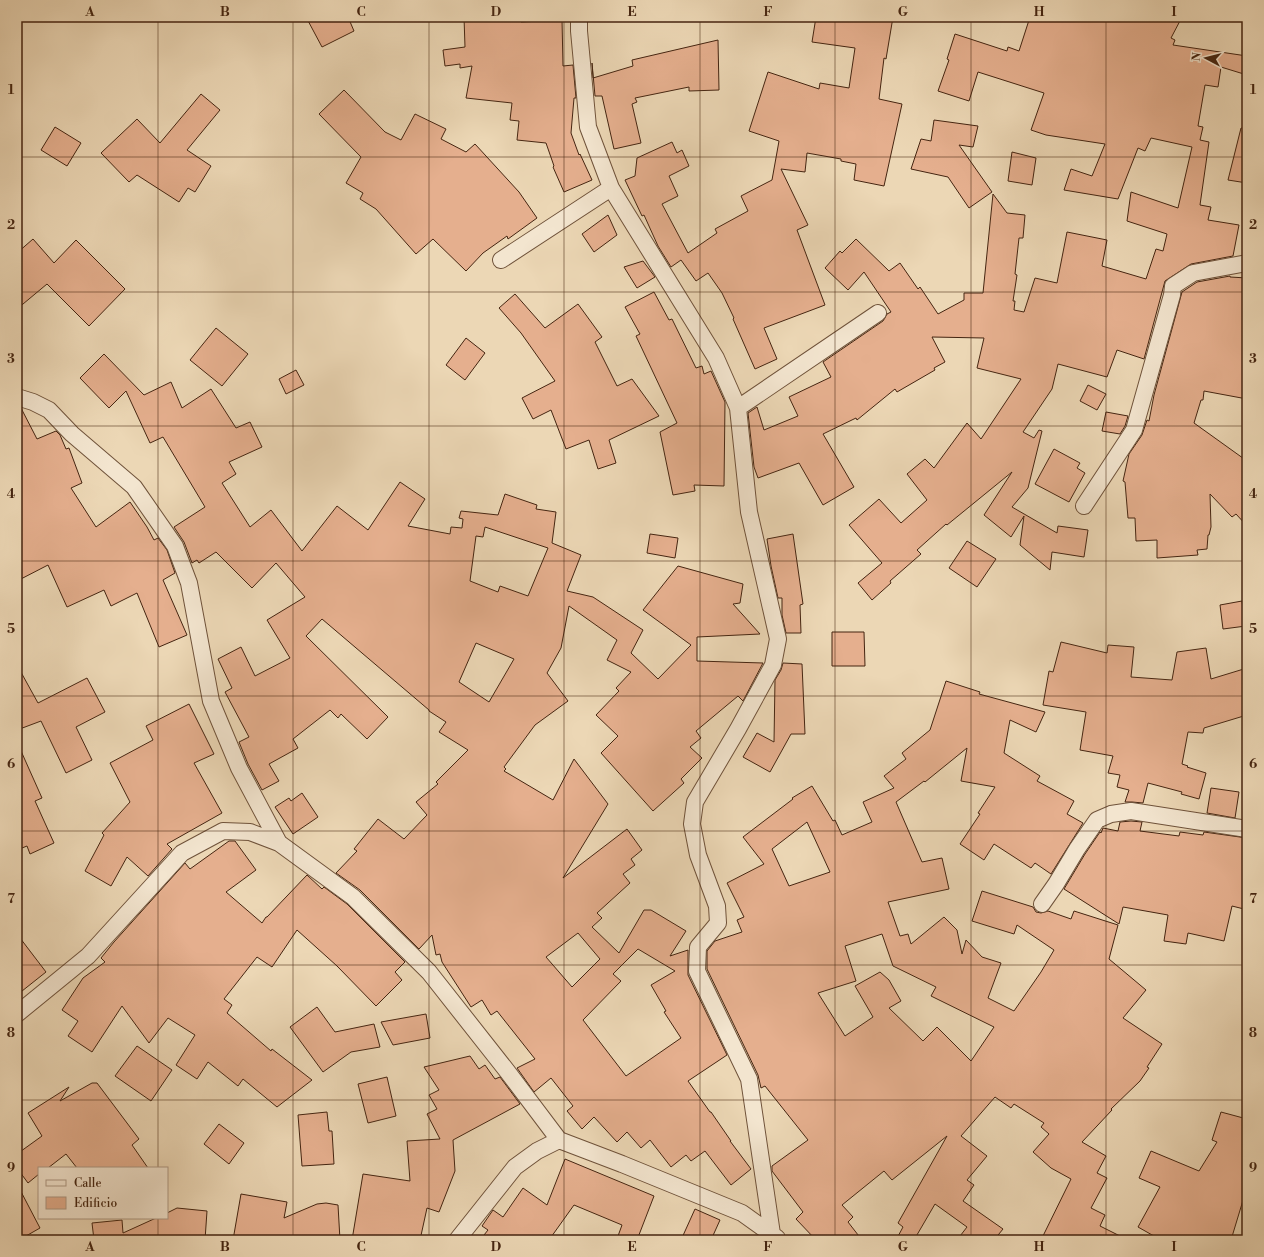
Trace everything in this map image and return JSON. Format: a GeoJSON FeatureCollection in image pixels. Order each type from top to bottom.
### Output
{"type":"FeatureCollection","features":[{"type":"Feature","properties":{"kind":"street"},"geometry":{"type":"LineString","coordinates":[[579,17],[588,127],[611,188],[716,358],[738,408],[749,512],[778,638],[773,665],[738,730],[696,802],[692,824],[698,855],[717,906],[718,923],[698,947],[697,971],[749,1079],[776,1237]]}},
{"type":"Feature","properties":{"kind":"street"},"geometry":{"type":"LineString","coordinates":[[501,260],[611,188]]}},
{"type":"Feature","properties":{"kind":"street"},"geometry":{"type":"LineString","coordinates":[[1084,506],[1134,430],[1173,286],[1193,273],[1247,263]]}},
{"type":"Feature","properties":{"kind":"street"},"geometry":{"type":"LineString","coordinates":[[738,408],[878,313]]}},
{"type":"Feature","properties":{"kind":"street"},"geometry":{"type":"LineString","coordinates":[[17,397],[49,410],[72,434],[134,487],[174,546],[189,583],[211,701],[239,768],[279,844]]}},
{"type":"Feature","properties":{"kind":"street"},"geometry":{"type":"LineString","coordinates":[[1042,904],[1056,884],[1076,849],[1097,820],[1111,814],[1131,811],[1247,829]]}},
{"type":"Feature","properties":{"kind":"street"},"geometry":{"type":"LineString","coordinates":[[17,1014],[88,956],[182,853],[223,831],[250,832],[279,844],[353,897],[429,972],[507,1070],[559,1140],[742,1213],[776,1237]]}},
{"type":"Feature","properties":{"kind":"street"},"geometry":{"type":"LineString","coordinates":[[457,1240],[515,1167],[537,1151],[559,1140]]}},
{"type":"Feature","properties":{"kind":"building"},"geometry":{"type":"Polygon","coordinates":[[[306,17],[348,17],[354,31],[322,47],[306,17]]]}},
{"type":"Feature","properties":{"kind":"building"},"geometry":{"type":"Polygon","coordinates":[[[464,17],[520,17],[521,22],[562,20],[563,66],[573,65],[576,98],[574,98],[571,133],[579,155],[580,154],[592,180],[564,192],[553,167],[554,166],[546,143],[517,140],[519,121],[510,120],[512,103],[466,98],[472,66],[460,68],[460,64],[445,66],[443,50],[465,47],[464,17]]]}},
{"type":"Feature","properties":{"kind":"building"},"geometry":{"type":"Polygon","coordinates":[[[816,17],[893,17],[886,59],[884,58],[879,99],[902,104],[884,186],[854,180],[856,164],[841,161],[841,159],[807,153],[805,172],[781,169],[808,225],[797,230],[825,305],[764,328],[777,359],[755,369],[722,293],[708,273],[696,281],[681,260],[671,267],[658,246],[644,215],[642,216],[625,180],[635,176],[637,158],[672,142],[677,153],[682,150],[689,166],[669,176],[678,196],[662,204],[688,253],[717,233],[715,229],[748,211],[741,196],[772,180],[779,141],[749,131],[768,72],[819,89],[820,83],[849,88],[855,48],[812,42],[816,17]]]}},
{"type":"Feature","properties":{"kind":"building"},"geometry":{"type":"Polygon","coordinates":[[[1030,17],[1182,17],[1171,38],[1175,40],[1173,45],[1247,56],[1247,75],[1221,67],[1218,87],[1205,85],[1198,126],[1203,127],[1200,140],[1209,142],[1200,205],[1211,207],[1208,220],[1239,225],[1233,256],[1191,264],[1165,281],[1144,359],[1117,350],[1107,377],[1058,364],[1052,389],[1023,432],[1034,438],[1039,430],[1042,431],[1028,488],[1012,507],[1057,533],[1058,526],[1088,530],[1084,557],[1052,552],[1050,570],[1020,545],[1024,516],[1011,537],[984,515],[1012,472],[947,525],[946,524],[917,550],[921,554],[890,581],[891,583],[872,600],[858,583],[882,563],[849,525],[879,499],[901,523],[927,500],[907,474],[925,459],[934,468],[967,423],[981,439],[1021,379],[977,368],[984,338],[932,337],[945,362],[934,368],[935,370],[897,392],[895,389],[857,420],[856,418],[823,434],[854,487],[823,505],[799,463],[758,478],[754,467],[748,413],[757,407],[764,430],[798,416],[789,397],[831,377],[823,362],[883,321],[887,314],[891,312],[864,272],[848,290],[825,268],[840,251],[842,253],[856,239],[889,271],[900,263],[918,289],[920,287],[938,314],[964,300],[964,293],[983,293],[993,194],[1007,213],[1025,215],[1023,238],[1019,238],[1015,274],[1017,275],[1013,301],[1015,301],[1014,310],[1024,312],[1035,278],[1057,283],[1067,232],[1107,240],[1102,266],[1146,279],[1156,249],[1163,251],[1167,234],[1127,221],[1131,192],[1178,208],[1192,147],[1151,138],[1145,151],[1138,148],[1118,199],[1064,190],[1071,169],[1092,176],[1105,144],[1046,135],[1031,130],[1044,93],[978,72],[969,101],[938,91],[949,60],[947,59],[955,34],[1007,51],[1008,47],[1019,51],[1030,17]]]}},
{"type":"Feature","properties":{"kind":"building"},"geometry":{"type":"Polygon","coordinates":[[[718,40],[719,90],[689,91],[689,87],[635,98],[637,102],[632,104],[641,143],[614,149],[602,96],[595,96],[593,78],[633,66],[632,60],[718,40]]]}},
{"type":"Feature","properties":{"kind":"building"},"geometry":{"type":"Polygon","coordinates":[[[344,90],[385,132],[401,140],[415,114],[446,129],[441,139],[466,152],[475,144],[519,192],[537,218],[508,239],[507,236],[483,253],[466,271],[433,239],[416,254],[376,209],[360,199],[363,193],[346,183],[361,157],[319,114],[344,90]]]}},
{"type":"Feature","properties":{"kind":"building"},"geometry":{"type":"Polygon","coordinates":[[[201,94],[220,110],[187,150],[211,166],[195,192],[188,188],[179,202],[137,175],[129,182],[101,153],[137,119],[160,143],[201,94]]]}},
{"type":"Feature","properties":{"kind":"building"},"geometry":{"type":"Polygon","coordinates":[[[934,120],[978,126],[973,147],[959,145],[992,192],[969,208],[948,177],[911,169],[921,139],[931,141],[934,120]]]}},
{"type":"Feature","properties":{"kind":"building"},"geometry":{"type":"Polygon","coordinates":[[[55,127],[81,143],[67,166],[41,150],[55,127]]]}},
{"type":"Feature","properties":{"kind":"building"},"geometry":{"type":"Polygon","coordinates":[[[1241,128],[1247,129],[1247,183],[1228,180],[1241,128]]]}},
{"type":"Feature","properties":{"kind":"building"},"geometry":{"type":"Polygon","coordinates":[[[1012,152],[1036,158],[1032,185],[1008,181],[1012,152]]]}},
{"type":"Feature","properties":{"kind":"building"},"geometry":{"type":"Polygon","coordinates":[[[608,215],[617,235],[594,252],[582,234],[608,215]]]}},
{"type":"Feature","properties":{"kind":"building"},"geometry":{"type":"Polygon","coordinates":[[[33,239],[54,263],[76,240],[125,289],[89,326],[47,284],[17,309],[17,253],[33,239]]]}},
{"type":"Feature","properties":{"kind":"building"},"geometry":{"type":"Polygon","coordinates":[[[643,261],[655,277],[637,288],[624,267],[643,261]]]}},
{"type":"Feature","properties":{"kind":"building"},"geometry":{"type":"Polygon","coordinates":[[[1230,276],[1247,278],[1247,399],[1204,391],[1203,400],[1201,400],[1194,423],[1247,461],[1247,526],[1236,514],[1232,517],[1210,494],[1211,527],[1208,535],[1207,549],[1197,550],[1198,555],[1157,558],[1157,540],[1136,541],[1135,518],[1128,518],[1125,482],[1123,481],[1129,454],[1142,435],[1147,420],[1149,421],[1154,395],[1182,292],[1197,282],[1230,276]]]}},
{"type":"Feature","properties":{"kind":"building"},"geometry":{"type":"Polygon","coordinates":[[[654,292],[669,320],[672,319],[696,368],[702,366],[704,374],[711,371],[725,402],[724,486],[694,485],[695,491],[673,495],[660,432],[677,423],[636,336],[640,334],[625,307],[654,292]]]}},
{"type":"Feature","properties":{"kind":"building"},"geometry":{"type":"Polygon","coordinates":[[[515,294],[545,328],[578,304],[602,337],[595,342],[617,386],[632,379],[659,416],[609,440],[616,463],[598,469],[589,440],[566,449],[551,410],[533,419],[522,398],[555,381],[521,333],[499,308],[515,294]]]}},
{"type":"Feature","properties":{"kind":"building"},"geometry":{"type":"Polygon","coordinates":[[[216,328],[248,354],[222,386],[190,360],[216,328]]]}},
{"type":"Feature","properties":{"kind":"building"},"geometry":{"type":"Polygon","coordinates":[[[466,338],[485,353],[465,380],[446,365],[466,338]]]}},
{"type":"Feature","properties":{"kind":"building"},"geometry":{"type":"Polygon","coordinates":[[[104,354],[144,395],[171,382],[182,408],[211,389],[236,428],[250,422],[262,447],[229,462],[236,474],[222,483],[250,527],[271,510],[302,551],[337,506],[368,530],[400,482],[425,499],[408,526],[450,534],[451,527],[462,528],[463,519],[459,518],[461,511],[498,515],[505,494],[537,505],[536,509],[556,512],[552,543],[581,555],[567,591],[593,597],[643,630],[631,653],[658,679],[691,645],[643,610],[678,566],[743,584],[740,603],[733,604],[760,634],[697,637],[697,661],[763,663],[743,701],[738,696],[696,731],[701,738],[690,747],[702,758],[681,779],[684,783],[653,811],[601,753],[618,736],[596,715],[619,691],[616,688],[631,672],[607,660],[617,640],[569,606],[561,648],[547,673],[568,701],[535,725],[504,767],[506,769],[504,771],[553,800],[574,759],[608,804],[563,878],[627,829],[642,850],[631,859],[635,865],[623,874],[630,883],[597,913],[602,918],[592,927],[619,953],[644,910],[651,910],[686,931],[670,956],[688,950],[688,975],[727,1055],[688,1081],[751,1169],[731,1185],[705,1151],[691,1161],[686,1155],[671,1167],[650,1140],[641,1148],[627,1132],[617,1142],[594,1117],[582,1129],[567,1111],[573,1106],[551,1078],[534,1092],[517,1068],[535,1059],[497,1011],[491,1015],[482,1000],[471,1007],[442,962],[440,954],[436,955],[432,935],[419,949],[360,890],[336,873],[357,851],[354,849],[378,819],[404,839],[427,815],[416,802],[438,784],[436,782],[468,750],[439,732],[446,722],[429,711],[322,619],[306,636],[388,717],[367,739],[341,714],[338,718],[330,710],[293,739],[298,748],[269,764],[279,781],[262,790],[248,764],[239,742],[249,737],[225,692],[232,688],[218,659],[241,647],[255,676],[290,658],[267,620],[305,597],[276,563],[252,588],[216,552],[199,563],[197,560],[192,563],[184,542],[174,527],[205,507],[163,437],[150,443],[126,391],[109,408],[80,378],[104,354]],[[485,527],[483,537],[476,536],[470,581],[498,592],[500,586],[528,596],[548,548],[485,527]],[[476,643],[459,682],[489,702],[514,659],[476,643]],[[578,933],[546,957],[572,987],[600,959],[578,933]],[[638,949],[613,974],[621,981],[583,1020],[626,1076],[681,1038],[664,1012],[666,1011],[651,985],[675,971],[638,949]]]}},
{"type":"Feature","properties":{"kind":"building"},"geometry":{"type":"Polygon","coordinates":[[[296,370],[304,385],[286,394],[279,379],[296,370]]]}},
{"type":"Feature","properties":{"kind":"building"},"geometry":{"type":"Polygon","coordinates":[[[1088,385],[1106,394],[1097,410],[1080,401],[1088,385]]]}},
{"type":"Feature","properties":{"kind":"building"},"geometry":{"type":"Polygon","coordinates":[[[17,407],[21,408],[37,439],[56,431],[60,435],[66,449],[69,448],[82,483],[71,488],[96,527],[130,502],[154,540],[158,538],[167,550],[175,573],[163,580],[187,635],[159,647],[137,593],[111,606],[104,590],[67,607],[48,565],[17,581],[17,407]]]}},
{"type":"Feature","properties":{"kind":"building"},"geometry":{"type":"Polygon","coordinates":[[[1106,412],[1128,416],[1125,426],[1120,434],[1102,431],[1106,412]]]}},
{"type":"Feature","properties":{"kind":"building"},"geometry":{"type":"Polygon","coordinates":[[[1054,449],[1080,463],[1077,468],[1085,473],[1069,502],[1035,484],[1054,449]]]}},
{"type":"Feature","properties":{"kind":"building"},"geometry":{"type":"Polygon","coordinates":[[[650,534],[678,538],[675,558],[647,553],[650,534]]]}},
{"type":"Feature","properties":{"kind":"building"},"geometry":{"type":"Polygon","coordinates":[[[793,534],[803,604],[800,605],[801,633],[786,633],[782,615],[782,598],[778,598],[767,539],[793,534]]]}},
{"type":"Feature","properties":{"kind":"building"},"geometry":{"type":"Polygon","coordinates":[[[967,541],[996,559],[977,587],[949,568],[967,541]]]}},
{"type":"Feature","properties":{"kind":"building"},"geometry":{"type":"Polygon","coordinates":[[[1242,601],[1246,626],[1223,629],[1220,605],[1242,601]]]}},
{"type":"Feature","properties":{"kind":"building"},"geometry":{"type":"Polygon","coordinates":[[[832,632],[864,632],[865,666],[832,666],[832,632]]]}},
{"type":"Feature","properties":{"kind":"building"},"geometry":{"type":"Polygon","coordinates":[[[1061,642],[1107,653],[1108,645],[1134,647],[1131,677],[1172,680],[1177,652],[1206,648],[1211,679],[1247,668],[1247,715],[1204,728],[1203,733],[1188,732],[1182,764],[1206,773],[1199,799],[1181,794],[1182,792],[1148,783],[1143,803],[1125,802],[1129,790],[1117,787],[1120,775],[1108,773],[1113,756],[1080,750],[1086,712],[1043,705],[1049,671],[1053,672],[1061,642]]]}},
{"type":"Feature","properties":{"kind":"building"},"geometry":{"type":"Polygon","coordinates":[[[783,663],[802,664],[805,734],[791,734],[770,772],[743,757],[757,733],[774,742],[775,680],[783,663]]]}},
{"type":"Feature","properties":{"kind":"building"},"geometry":{"type":"Polygon","coordinates":[[[17,665],[38,703],[87,678],[105,712],[76,727],[92,760],[66,773],[41,721],[17,730],[17,665]]]}},
{"type":"Feature","properties":{"kind":"building"},"geometry":{"type":"Polygon","coordinates":[[[946,681],[980,692],[979,694],[1045,712],[1036,732],[1010,720],[1004,753],[1040,776],[1037,781],[1074,801],[1067,814],[1083,823],[1051,874],[1035,863],[1031,868],[994,844],[984,860],[960,844],[980,814],[978,813],[995,787],[961,781],[967,748],[925,782],[924,781],[896,802],[922,862],[942,858],[949,889],[888,902],[900,936],[908,934],[911,944],[944,917],[957,930],[962,954],[966,940],[982,957],[1001,963],[988,998],[1014,1011],[1054,950],[1017,925],[1014,934],[972,921],[982,891],[1033,907],[1036,912],[1041,913],[1048,911],[1071,919],[1074,911],[1118,925],[1109,959],[1146,990],[1123,1018],[1162,1044],[1140,1081],[1111,1109],[1112,1110],[1082,1142],[1106,1156],[1097,1173],[1107,1178],[1091,1208],[1105,1215],[1100,1226],[1128,1240],[1041,1240],[1071,1179],[1051,1168],[1033,1152],[1049,1134],[1041,1127],[1044,1123],[1014,1104],[1011,1108],[995,1097],[961,1136],[987,1156],[967,1180],[974,1185],[963,1201],[1003,1229],[994,1240],[957,1240],[967,1227],[935,1204],[914,1240],[896,1240],[903,1227],[898,1223],[947,1136],[892,1180],[884,1171],[842,1205],[853,1217],[848,1222],[862,1240],[816,1240],[796,1219],[803,1212],[772,1171],[772,1166],[808,1140],[765,1086],[761,1088],[758,1075],[707,969],[707,951],[715,941],[742,932],[737,920],[744,917],[727,883],[764,864],[743,837],[793,799],[792,798],[812,786],[833,821],[835,820],[842,835],[872,822],[863,802],[894,788],[884,776],[906,759],[902,753],[930,730],[946,681]],[[807,822],[772,849],[789,886],[830,872],[807,822]],[[882,934],[845,946],[856,981],[818,993],[845,1036],[873,1017],[855,986],[880,972],[889,980],[901,1001],[889,1008],[923,1041],[937,1027],[971,1061],[994,1027],[931,996],[936,987],[893,966],[882,934]]]}},
{"type":"Feature","properties":{"kind":"building"},"geometry":{"type":"Polygon","coordinates":[[[189,704],[214,754],[194,763],[222,813],[167,844],[172,849],[148,876],[127,857],[111,886],[85,871],[104,835],[102,833],[130,802],[110,763],[153,740],[146,726],[189,704]]]}},
{"type":"Feature","properties":{"kind":"building"},"geometry":{"type":"Polygon","coordinates":[[[17,742],[42,798],[35,801],[54,843],[30,854],[27,846],[17,850],[17,742]]]}},
{"type":"Feature","properties":{"kind":"building"},"geometry":{"type":"Polygon","coordinates":[[[1211,788],[1239,792],[1235,818],[1207,813],[1211,788]]]}},
{"type":"Feature","properties":{"kind":"building"},"geometry":{"type":"Polygon","coordinates":[[[302,793],[318,817],[293,834],[275,807],[289,798],[291,801],[302,793]]]}},
{"type":"Feature","properties":{"kind":"building"},"geometry":{"type":"Polygon","coordinates":[[[1120,822],[1142,822],[1140,831],[1179,836],[1180,832],[1203,835],[1204,832],[1247,838],[1247,898],[1244,909],[1232,906],[1224,941],[1188,933],[1186,944],[1164,941],[1168,915],[1123,907],[1119,924],[1064,889],[1103,828],[1118,831],[1120,822]]]}},
{"type":"Feature","properties":{"kind":"building"},"geometry":{"type":"Polygon","coordinates":[[[229,841],[235,841],[256,870],[226,892],[262,923],[307,875],[322,889],[324,887],[347,904],[405,962],[395,972],[402,980],[376,1006],[337,966],[297,930],[272,967],[257,957],[224,999],[232,1005],[227,1013],[271,1051],[272,1049],[312,1080],[277,1107],[243,1079],[238,1086],[208,1062],[197,1079],[176,1065],[195,1035],[168,1018],[149,1043],[122,1006],[92,1052],[68,1036],[78,1021],[62,1010],[83,978],[105,962],[101,958],[185,863],[190,869],[229,841]]]}},
{"type":"Feature","properties":{"kind":"building"},"geometry":{"type":"Polygon","coordinates":[[[17,934],[46,972],[17,995],[17,934]]]}},
{"type":"Feature","properties":{"kind":"building"},"geometry":{"type":"Polygon","coordinates":[[[317,1007],[335,1032],[374,1024],[380,1047],[351,1052],[323,1072],[290,1027],[317,1007]]]}},
{"type":"Feature","properties":{"kind":"building"},"geometry":{"type":"Polygon","coordinates":[[[426,1014],[430,1038],[393,1045],[381,1022],[426,1014]]]}},
{"type":"Feature","properties":{"kind":"building"},"geometry":{"type":"Polygon","coordinates":[[[137,1046],[172,1070],[151,1101],[115,1076],[137,1046]]]}},
{"type":"Feature","properties":{"kind":"building"},"geometry":{"type":"Polygon","coordinates":[[[470,1056],[479,1069],[485,1065],[495,1079],[500,1077],[520,1104],[453,1140],[455,1171],[439,1212],[427,1208],[420,1240],[352,1240],[363,1174],[410,1181],[407,1141],[440,1139],[427,1114],[437,1109],[429,1095],[439,1090],[424,1067],[470,1056]]]}},
{"type":"Feature","properties":{"kind":"building"},"geometry":{"type":"Polygon","coordinates":[[[387,1077],[396,1116],[368,1123],[358,1084],[387,1077]]]}},
{"type":"Feature","properties":{"kind":"building"},"geometry":{"type":"Polygon","coordinates":[[[92,1083],[97,1083],[139,1139],[132,1145],[147,1167],[76,1167],[66,1154],[49,1167],[38,1167],[38,1175],[28,1183],[17,1168],[17,1154],[42,1136],[28,1113],[69,1087],[60,1101],[92,1083]]]}},
{"type":"Feature","properties":{"kind":"building"},"geometry":{"type":"Polygon","coordinates":[[[327,1112],[329,1131],[332,1131],[334,1164],[302,1166],[298,1115],[327,1112]]]}},
{"type":"Feature","properties":{"kind":"building"},"geometry":{"type":"Polygon","coordinates":[[[1221,1112],[1247,1119],[1247,1199],[1244,1197],[1231,1240],[1219,1240],[1205,1236],[1203,1240],[1161,1240],[1138,1227],[1160,1187],[1139,1178],[1151,1151],[1199,1171],[1217,1142],[1212,1140],[1221,1112]]]}},
{"type":"Feature","properties":{"kind":"building"},"geometry":{"type":"Polygon","coordinates":[[[219,1124],[244,1143],[229,1164],[204,1144],[219,1124]]]}},
{"type":"Feature","properties":{"kind":"building"},"geometry":{"type":"Polygon","coordinates":[[[565,1159],[654,1196],[637,1240],[630,1240],[618,1236],[622,1225],[574,1205],[549,1240],[480,1240],[488,1230],[482,1226],[493,1210],[503,1217],[523,1188],[547,1205],[565,1159]]]}},
{"type":"Feature","properties":{"kind":"building"},"geometry":{"type":"Polygon","coordinates":[[[17,1184],[40,1228],[19,1240],[17,1240],[17,1184]]]}},
{"type":"Feature","properties":{"kind":"building"},"geometry":{"type":"Polygon","coordinates":[[[241,1194],[287,1202],[284,1218],[317,1204],[326,1203],[338,1205],[340,1240],[233,1240],[241,1194]]]}},
{"type":"Feature","properties":{"kind":"building"},"geometry":{"type":"Polygon","coordinates":[[[177,1208],[207,1211],[205,1240],[94,1240],[92,1223],[122,1220],[123,1233],[154,1219],[168,1219],[168,1212],[177,1208]]]}},
{"type":"Feature","properties":{"kind":"building"},"geometry":{"type":"Polygon","coordinates":[[[695,1209],[720,1220],[711,1240],[681,1240],[695,1209]]]}}]}
